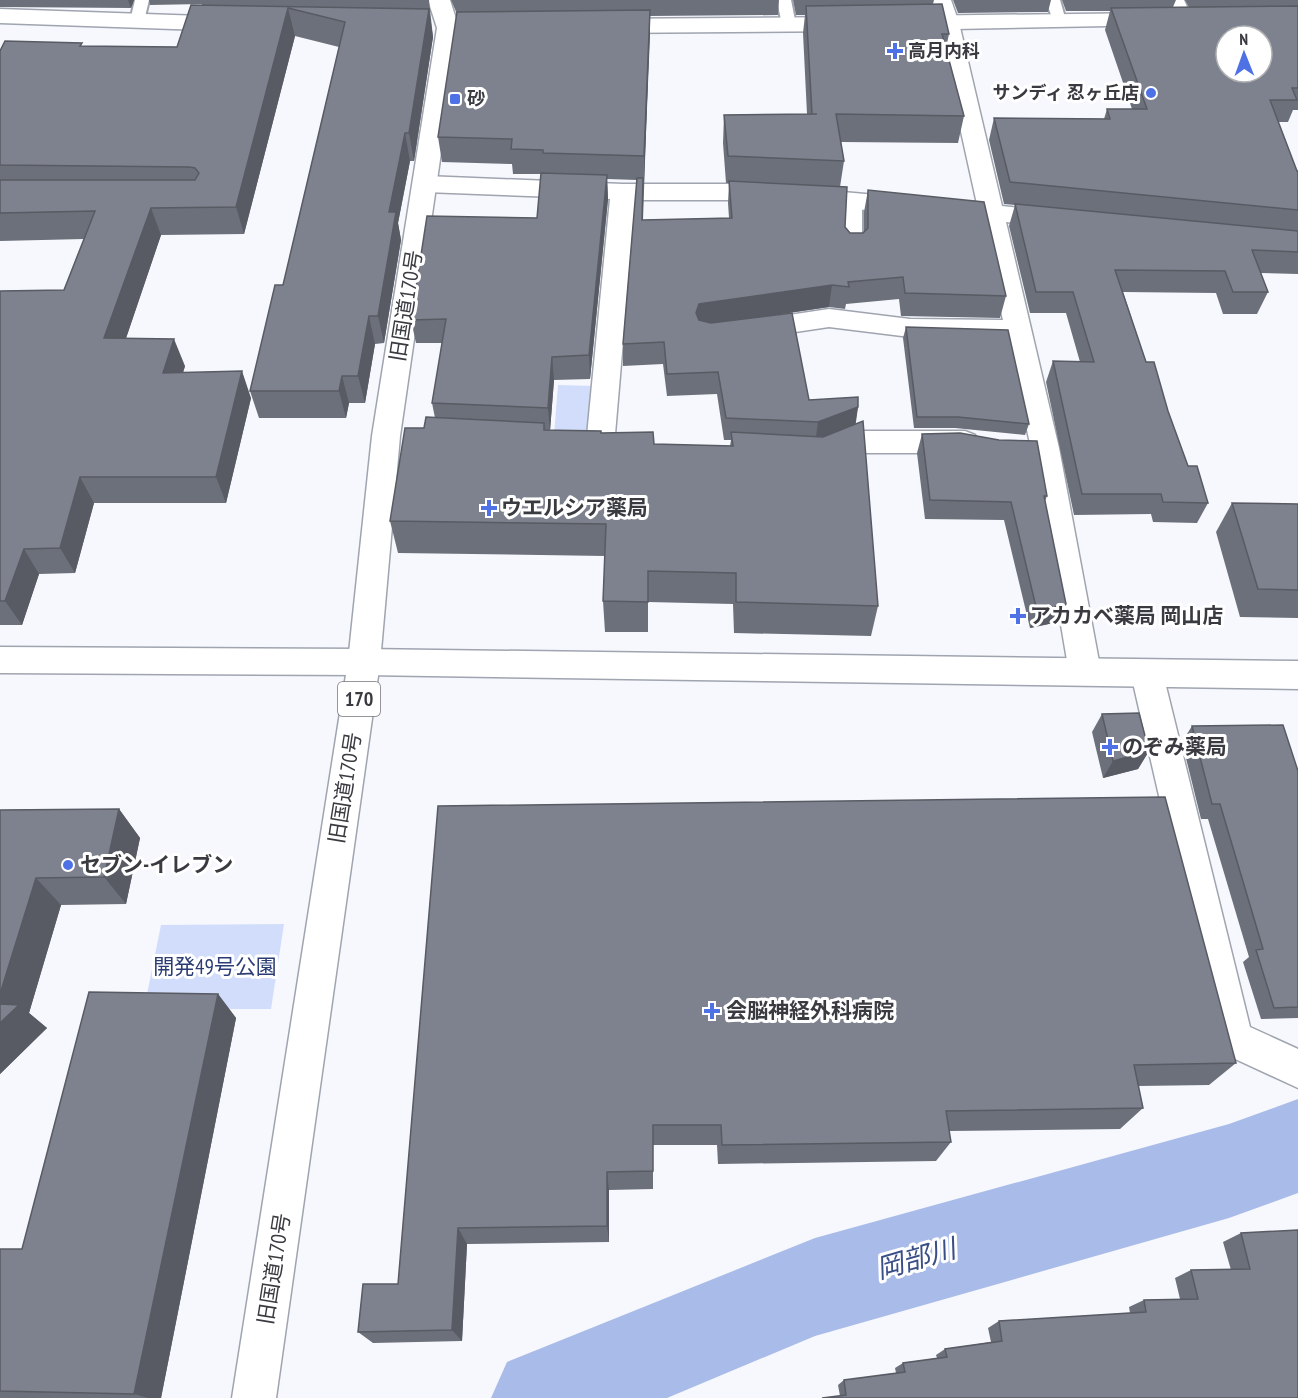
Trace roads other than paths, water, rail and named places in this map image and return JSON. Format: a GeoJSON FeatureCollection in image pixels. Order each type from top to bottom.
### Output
{"type":"FeatureCollection","features":[{"type":"Feature","properties":{"kind":"main road"},"geometry":{"type":"LineString","coordinates":[[940,0],[948,23],[1045,448],[1085,672]]}},
{"type":"Feature","properties":{"kind":"main road"},"geometry":{"type":"LineString","coordinates":[[0,16],[140,10],[248,24]]}},
{"type":"Feature","properties":{"kind":"main road"},"geometry":{"type":"LineString","coordinates":[[578,27],[1059,21],[1182,10],[1209,19]]}},
{"type":"Feature","properties":{"kind":"main road","name":"旧国道170号"},"geometry":{"type":"LineString","coordinates":[[254,1398],[398,437],[424,184],[446,21]]}},
{"type":"Feature","properties":{"kind":"main road"},"geometry":{"type":"LineString","coordinates":[[424,184],[623,192],[754,192],[1075,221]]}},
{"type":"Feature","properties":{"kind":"main road"},"geometry":{"type":"LineString","coordinates":[[600,446],[623,192]]}},
{"type":"Feature","properties":{"kind":"main road"},"geometry":{"type":"LineString","coordinates":[[722,333],[829,318],[910,328],[1019,330]]}},
{"type":"Feature","properties":{"kind":"main road"},"geometry":{"type":"LineString","coordinates":[[795,456],[818,457],[851,442],[955,440],[1045,448]]}},
{"type":"Feature","properties":{"kind":"main road"},"geometry":{"type":"LineString","coordinates":[[0,660],[364,662],[1298,676]]}},
{"type":"Feature","properties":{"kind":"main road"},"geometry":{"type":"LineString","coordinates":[[1147,674],[1234,1039],[1298,1069]]}},
{"type":"Feature","properties":{"kind":"lane"},"geometry":{"type":"LineString","coordinates":[[784,0],[789,25]]}},
{"type":"Feature","properties":{"kind":"lane"},"geometry":{"type":"LineString","coordinates":[[1053,0],[1059,21]]}},
{"type":"Feature","properties":{"kind":"lane"},"geometry":{"type":"LineString","coordinates":[[854,200],[854,249]]}},
{"type":"Feature","properties":{"kind":"waterway","name":"岡部川"},"geometry":{"type":"LineString","coordinates":[[543,1398],[815,1287],[1229,1171],[1298,1146]]}},
{"type":"Feature","properties":{"kind":"place","name":"高月内科"},"geometry":{"type":"Point","coordinates":[895,51]}},
{"type":"Feature","properties":{"kind":"place","name":"サンディ 忍ヶ丘店"},"geometry":{"type":"Point","coordinates":[1151,93]}},
{"type":"Feature","properties":{"kind":"place","name":"砂"},"geometry":{"type":"Point","coordinates":[455,99]}},
{"type":"Feature","properties":{"kind":"place","name":"ウエルシア薬局"},"geometry":{"type":"Point","coordinates":[489,508]}},
{"type":"Feature","properties":{"kind":"place","name":"アカカベ薬局 岡山店"},"geometry":{"type":"Point","coordinates":[1018,616]}},
{"type":"Feature","properties":{"kind":"place","name":"のぞみ薬局"},"geometry":{"type":"Point","coordinates":[1110,747]}},
{"type":"Feature","properties":{"kind":"place","name":"セブン-イレブン"},"geometry":{"type":"Point","coordinates":[68,865]}},
{"type":"Feature","properties":{"kind":"place","name":"会脳神経外科病院"},"geometry":{"type":"Point","coordinates":[712,1011]}},
{"type":"Feature","properties":{"kind":"park label","name":"開発49号公園"},"geometry":{"type":"Point","coordinates":[215,967]}}]}
